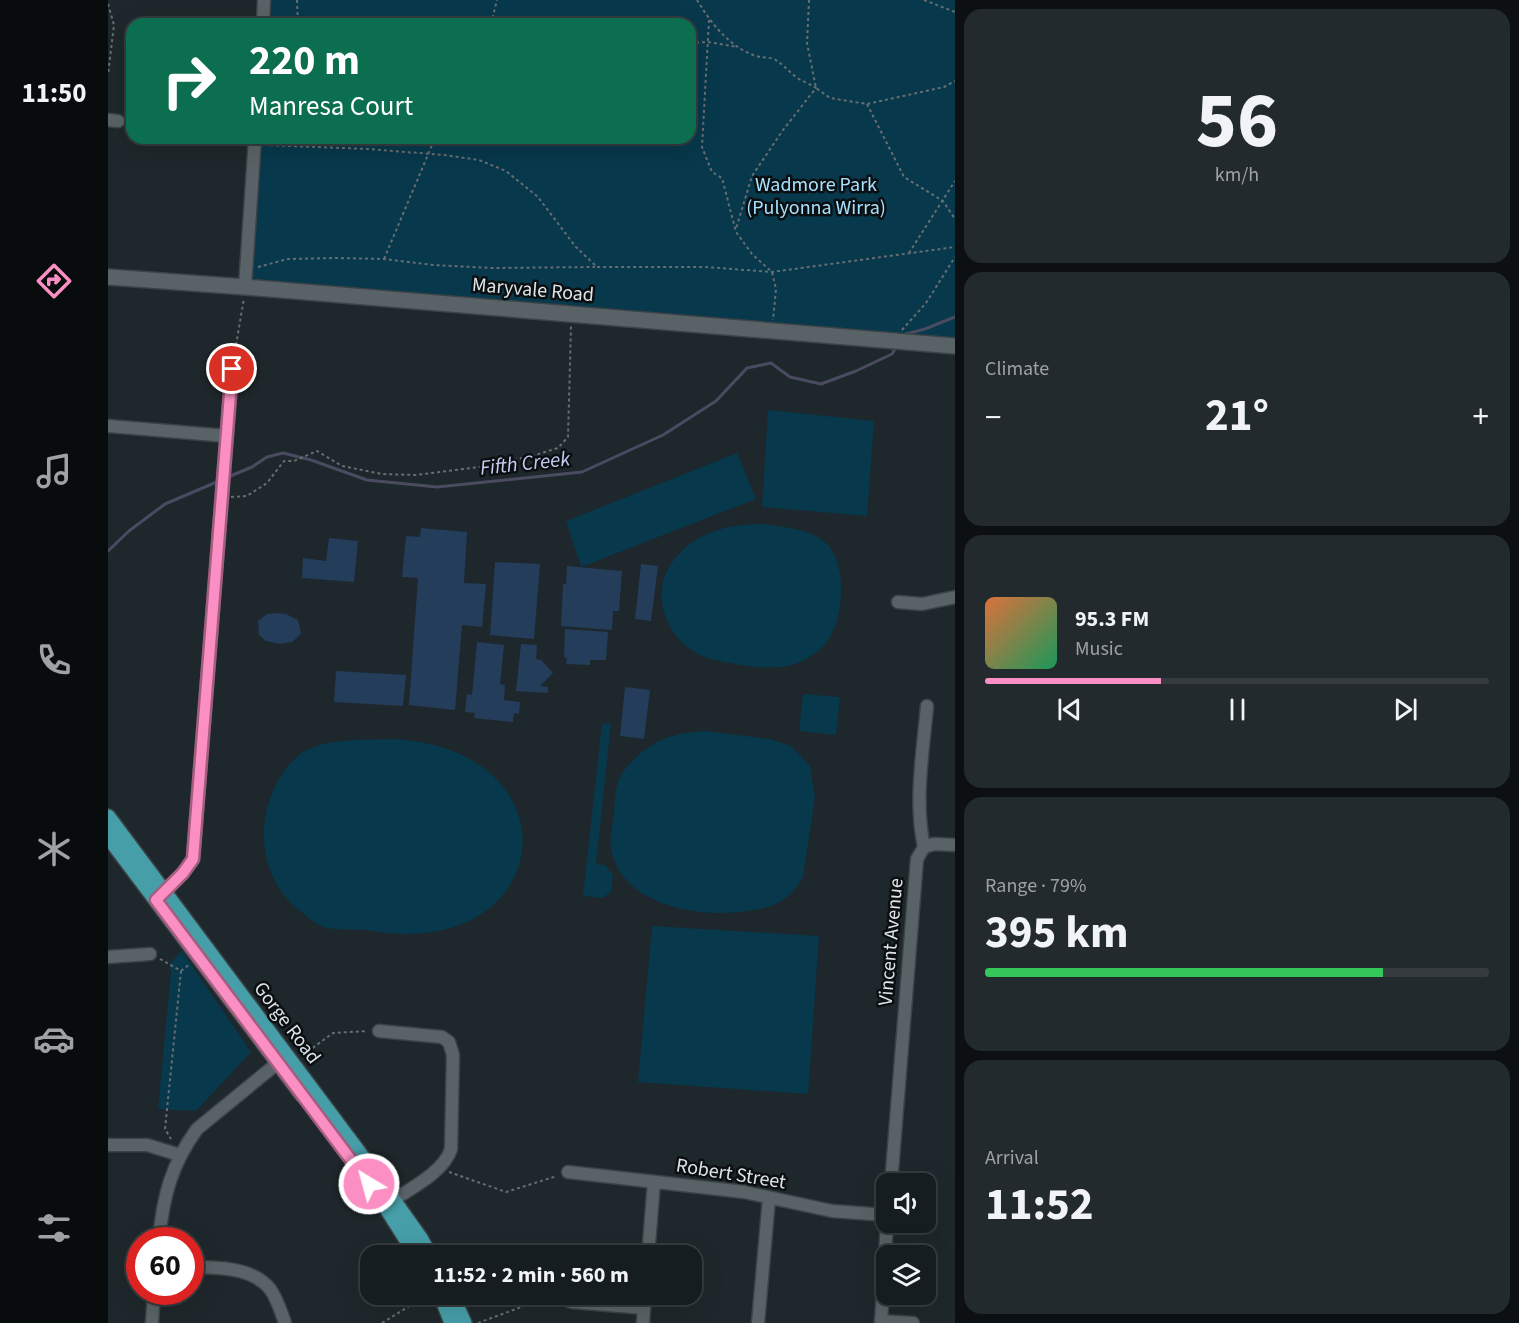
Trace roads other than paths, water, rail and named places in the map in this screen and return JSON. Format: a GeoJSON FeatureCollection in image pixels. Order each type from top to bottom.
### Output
{"type":"FeatureCollection","features":[{"type":"Feature","properties":{"kind":"main road","name":"Maryvale Road"},"geometry":{"type":"LineString","coordinates":[[108,277],[955,346]]}},
{"type":"Feature","properties":{"kind":"main road","name":"Gorge Road"},"geometry":{"type":"LineString","coordinates":[[108,816],[160,896]]}},
{"type":"Feature","properties":{"kind":"main road","name":"Gorge Road"},"geometry":{"type":"LineString","coordinates":[[108,836],[160,896],[421,1245]]}},
{"type":"Feature","properties":{"kind":"main road","name":"Gorge Road"},"geometry":{"type":"LineString","coordinates":[[389,1203],[411,1245]]}},
{"type":"Feature","properties":{"kind":"main road"},"geometry":{"type":"LineString","coordinates":[[445,1305],[452,1323]]}},
{"type":"Feature","properties":{"kind":"main road"},"geometry":{"type":"LineString","coordinates":[[456,1305],[464,1323]]}},
{"type":"Feature","properties":{"kind":"street"},"geometry":{"type":"LineString","coordinates":[[262,18],[264,0]]}},
{"type":"Feature","properties":{"kind":"street"},"geometry":{"type":"LineString","coordinates":[[245,287],[255,144]]}},
{"type":"Feature","properties":{"kind":"street"},"geometry":{"type":"LineString","coordinates":[[160,896],[193,859],[232,369]]}},
{"type":"Feature","properties":{"kind":"street"},"geometry":{"type":"LineString","coordinates":[[108,426],[227,436]]}},
{"type":"Feature","properties":{"kind":"street"},"geometry":{"type":"LineString","coordinates":[[898,602],[922,604],[955,597]]}},
{"type":"Feature","properties":{"kind":"street","name":"Vincent Avenue"},"geometry":{"type":"LineString","coordinates":[[892,1173],[917,859],[924,847],[920,829],[919,801],[927,706]]}},
{"type":"Feature","properties":{"kind":"street"},"geometry":{"type":"LineString","coordinates":[[924,847],[934,844],[955,845]]}},
{"type":"Feature","properties":{"kind":"street"},"geometry":{"type":"LineString","coordinates":[[108,957],[150,954]]}},
{"type":"Feature","properties":{"kind":"street"},"geometry":{"type":"LineString","coordinates":[[379,1031],[436,1035],[446,1039],[452,1047],[449,1157],[440,1168],[389,1203]]}},
{"type":"Feature","properties":{"kind":"street"},"geometry":{"type":"LineString","coordinates":[[161,1227],[164,1198],[180,1155],[197,1129],[285,1061]]}},
{"type":"Feature","properties":{"kind":"street"},"geometry":{"type":"LineString","coordinates":[[108,1145],[147,1145],[180,1155]]}},
{"type":"Feature","properties":{"kind":"street","name":"Robert Street"},"geometry":{"type":"LineString","coordinates":[[568,1172],[744,1192],[832,1211],[876,1214]]}},
{"type":"Feature","properties":{"kind":"street"},"geometry":{"type":"LineString","coordinates":[[649,1245],[654,1182]]}},
{"type":"Feature","properties":{"kind":"street"},"geometry":{"type":"LineString","coordinates":[[758,1323],[769,1198]]}},
{"type":"Feature","properties":{"kind":"street"},"geometry":{"type":"LineString","coordinates":[[887,1233],[881,1322],[913,1323]]}},
{"type":"Feature","properties":{"kind":"street"},"geometry":{"type":"LineString","coordinates":[[204,1268],[242,1272],[263,1283],[270,1288],[285,1323]]}},
{"type":"Feature","properties":{"kind":"street"},"geometry":{"type":"LineString","coordinates":[[152,1323],[153,1305]]}},
{"type":"Feature","properties":{"kind":"street"},"geometry":{"type":"LineString","coordinates":[[608,1305],[644,1308]]}},
{"type":"Feature","properties":{"kind":"street"},"geometry":{"type":"LineString","coordinates":[[643,1323],[644,1305]]}},
{"type":"Feature","properties":{"kind":"waterway","name":"Fifth Creek"},"geometry":{"type":"LineString","coordinates":[[904,336],[955,317]]}},
{"type":"Feature","properties":{"kind":"waterway","name":"Fifth Creek"},"geometry":{"type":"LineString","coordinates":[[228,477],[252,467],[267,457],[283,453],[311,460],[367,480],[437,487],[582,472],[663,435],[716,401],[747,368],[771,363],[790,377],[821,384],[892,354],[897,346]]}},
{"type":"Feature","properties":{"kind":"waterway","name":"Fifth Creek"},"geometry":{"type":"LineString","coordinates":[[108,551],[129,531],[165,504],[219,481]]}},
{"type":"Feature","properties":{"kind":"park label","name":"Wadmore Park (Pulyonna Wirra)"},"geometry":{"type":"Point","coordinates":[816,196]}}]}
